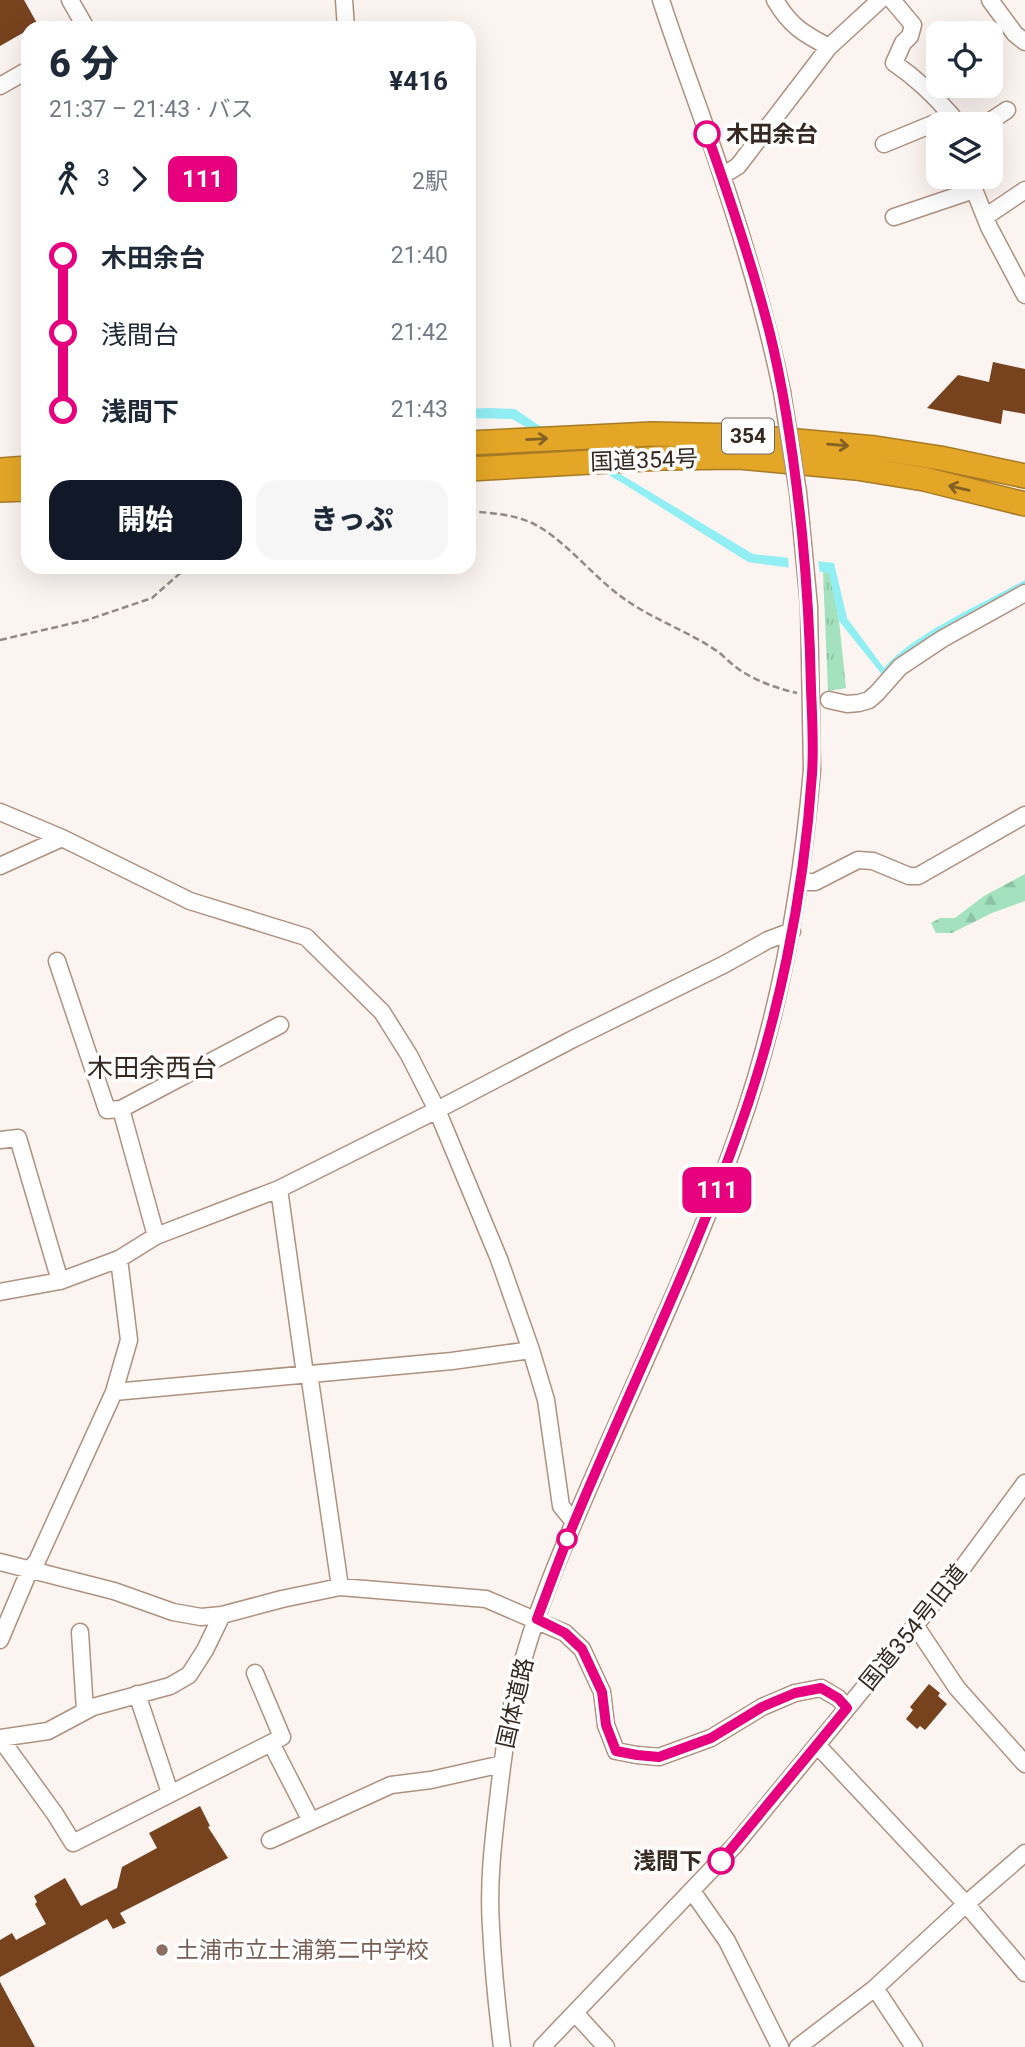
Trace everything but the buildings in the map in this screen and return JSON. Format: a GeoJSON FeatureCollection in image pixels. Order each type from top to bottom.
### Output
{"type":"FeatureCollection","features":[{"type":"Feature","properties":{"kind":"highway","name":"国道354号"},"geometry":{"type":"LineString","coordinates":[[476,443],[652,434],[741,436],[875,448],[1025,476]]}},
{"type":"Feature","properties":{"kind":"highway","name":"国道354号"},"geometry":{"type":"LineString","coordinates":[[476,469],[662,458],[739,457],[856,468],[911,477],[1025,504]]}},
{"type":"Feature","properties":{"kind":"highway"},"geometry":{"type":"LineString","coordinates":[[0,470],[21,468]]}},
{"type":"Feature","properties":{"kind":"highway"},"geometry":{"type":"LineString","coordinates":[[0,490],[21,489]]}},
{"type":"Feature","properties":{"kind":"street"},"geometry":{"type":"LineString","coordinates":[[70,0],[82,21]]}},
{"type":"Feature","properties":{"kind":"street"},"geometry":{"type":"LineString","coordinates":[[344,0],[346,21]]}},
{"type":"Feature","properties":{"kind":"street","name":"国体道路"},"geometry":{"type":"LineString","coordinates":[[502,2047],[491,1925],[492,1845],[502,1764],[515,1692],[537,1619],[574,1522],[702,1227],[738,1134],[769,1030],[792,931],[812,770],[809,606],[798,492],[782,392],[763,308],[722,176],[661,0]]}},
{"type":"Feature","properties":{"kind":"street"},"geometry":{"type":"LineString","coordinates":[[775,0],[794,26],[806,36],[829,47]]}},
{"type":"Feature","properties":{"kind":"street"},"geometry":{"type":"LineString","coordinates":[[722,176],[738,166],[829,47],[880,0]]}},
{"type":"Feature","properties":{"kind":"street"},"geometry":{"type":"LineString","coordinates":[[891,0],[914,25],[911,36],[903,43],[894,62],[938,99],[946,112]]}},
{"type":"Feature","properties":{"kind":"street"},"geometry":{"type":"LineString","coordinates":[[990,0],[1015,34],[1025,42]]}},
{"type":"Feature","properties":{"kind":"street"},"geometry":{"type":"LineString","coordinates":[[0,86],[21,74]]}},
{"type":"Feature","properties":{"kind":"street"},"geometry":{"type":"LineString","coordinates":[[1003,113],[1007,110]]}},
{"type":"Feature","properties":{"kind":"street"},"geometry":{"type":"LineString","coordinates":[[884,144],[926,129]]}},
{"type":"Feature","properties":{"kind":"street"},"geometry":{"type":"LineString","coordinates":[[894,217],[958,189]]}},
{"type":"Feature","properties":{"kind":"street"},"geometry":{"type":"LineString","coordinates":[[974,189],[985,217],[1025,295]]}},
{"type":"Feature","properties":{"kind":"street"},"geometry":{"type":"LineString","coordinates":[[985,217],[1025,190]]}},
{"type":"Feature","properties":{"kind":"street"},"geometry":{"type":"LineString","coordinates":[[829,699],[847,704],[869,700],[900,667],[942,639],[1025,593]]}},
{"type":"Feature","properties":{"kind":"street"},"geometry":{"type":"LineString","coordinates":[[0,812],[62,838],[190,901],[306,937],[382,1012],[409,1055],[437,1110],[499,1259],[546,1400],[562,1506],[574,1522]]}},
{"type":"Feature","properties":{"kind":"street"},"geometry":{"type":"LineString","coordinates":[[800,882],[814,882],[858,860],[873,861],[909,876],[918,876],[1025,815]]}},
{"type":"Feature","properties":{"kind":"street"},"geometry":{"type":"LineString","coordinates":[[0,866],[62,838]]}},
{"type":"Feature","properties":{"kind":"street"},"geometry":{"type":"LineString","coordinates":[[0,1292],[60,1281],[118,1259],[156,1236],[278,1189],[768,940],[792,931]]}},
{"type":"Feature","properties":{"kind":"street"},"geometry":{"type":"LineString","coordinates":[[57,961],[107,1110],[121,1109],[279,1025]]}},
{"type":"Feature","properties":{"kind":"street"},"geometry":{"type":"LineString","coordinates":[[121,1109],[156,1236]]}},
{"type":"Feature","properties":{"kind":"street"},"geometry":{"type":"LineString","coordinates":[[0,1140],[18,1138],[60,1281]]}},
{"type":"Feature","properties":{"kind":"street"},"geometry":{"type":"LineString","coordinates":[[278,1189],[305,1374],[310,1380],[340,1587]]}},
{"type":"Feature","properties":{"kind":"street"},"geometry":{"type":"LineString","coordinates":[[0,1640],[30,1569],[37,1562],[114,1392],[129,1340],[118,1259]]}},
{"type":"Feature","properties":{"kind":"street"},"geometry":{"type":"LineString","coordinates":[[114,1392],[452,1361],[531,1350]]}},
{"type":"Feature","properties":{"kind":"street","name":"国道354号旧道"},"geometry":{"type":"LineString","coordinates":[[542,2047],[735,1845],[963,1567],[1025,1483]]}},
{"type":"Feature","properties":{"kind":"street"},"geometry":{"type":"LineString","coordinates":[[0,1562],[114,1591],[173,1612],[201,1617],[222,1615],[340,1587],[486,1599],[565,1633],[582,1649],[602,1692],[606,1725],[616,1751],[637,1755],[659,1757],[711,1738],[762,1707],[795,1693],[821,1688],[838,1698],[847,1708]]}},
{"type":"Feature","properties":{"kind":"street"},"geometry":{"type":"LineString","coordinates":[[222,1615],[189,1675],[170,1686],[110,1701],[48,1731],[0,1738],[73,1843],[282,1737],[255,1673]]}},
{"type":"Feature","properties":{"kind":"street"},"geometry":{"type":"LineString","coordinates":[[915,1625],[957,1688],[1025,1764]]}},
{"type":"Feature","properties":{"kind":"street"},"geometry":{"type":"LineString","coordinates":[[80,1632],[85,1711]]}},
{"type":"Feature","properties":{"kind":"street"},"geometry":{"type":"LineString","coordinates":[[137,1694],[170,1793]]}},
{"type":"Feature","properties":{"kind":"street"},"geometry":{"type":"LineString","coordinates":[[271,1743],[311,1821]]}},
{"type":"Feature","properties":{"kind":"street"},"geometry":{"type":"LineString","coordinates":[[817,1745],[966,1904],[1025,1973]]}},
{"type":"Feature","properties":{"kind":"street"},"geometry":{"type":"LineString","coordinates":[[271,1840],[391,1785],[431,1780],[502,1764]]}},
{"type":"Feature","properties":{"kind":"street"},"geometry":{"type":"LineString","coordinates":[[798,2047],[875,1988],[1025,1853]]}},
{"type":"Feature","properties":{"kind":"street"},"geometry":{"type":"LineString","coordinates":[[692,1891],[727,1941],[780,2047]]}},
{"type":"Feature","properties":{"kind":"street"},"geometry":{"type":"LineString","coordinates":[[875,1988],[914,2047]]}},
{"type":"Feature","properties":{"kind":"street"},"geometry":{"type":"LineString","coordinates":[[575,2013],[606,2047]]}},
{"type":"Feature","properties":{"kind":"path"},"geometry":{"type":"LineString","coordinates":[[476,512],[508,516],[532,523],[551,535],[619,595],[648,614],[717,651],[738,668],[776,688],[829,699]]}},
{"type":"Feature","properties":{"kind":"path"},"geometry":{"type":"LineString","coordinates":[[0,640],[88,620],[152,598],[179,574]]}},
{"type":"Feature","properties":{"kind":"green space"},"geometry":{"type":"Polygon","coordinates":[[[823,572],[830,573],[839,621],[846,688],[828,691],[823,572]]]}},
{"type":"Feature","properties":{"kind":"green space"},"geometry":{"type":"Polygon","coordinates":[[[1025,874],[1025,901],[992,913],[952,933],[936,933],[931,923],[940,918],[955,918],[984,896],[1025,874]]]}},
{"type":"Feature","properties":{"kind":"water"},"geometry":{"type":"Polygon","coordinates":[[[476,409],[515,409],[753,554],[834,563],[847,618],[884,668],[912,643],[950,620],[1025,580],[1025,589],[884,677],[839,621],[829,573],[748,562],[624,484],[512,419],[476,418],[476,409]]]}},
{"type":"Feature","properties":{"kind":"pier"},"geometry":{"type":"Polygon","coordinates":[[[788,555],[818,559],[820,575],[789,571],[788,555]]]}},
{"type":"Feature","properties":{"kind":"bus line","name":"111"},"geometry":{"type":"LineString","coordinates":[[707,134],[748,258],[769,333],[782,392],[798,492],[809,606],[812,711],[812,770],[807,835],[792,931],[778,994],[738,1134],[712,1203],[574,1522],[537,1619],[565,1633],[582,1649],[602,1692],[606,1725],[616,1751],[659,1757],[711,1738],[762,1707],[795,1693],[821,1688],[838,1698],[847,1708],[721,1861]]}},
{"type":"Feature","properties":{"kind":"place","name":"木田余台"},"geometry":{"type":"Point","coordinates":[707,134]}},
{"type":"Feature","properties":{"kind":"place","name":"浅間下"},"geometry":{"type":"Point","coordinates":[721,1861]}},
{"type":"Feature","properties":{"kind":"place","name":"土浦市立土浦第二中学校"},"geometry":{"type":"Point","coordinates":[162,1950]}},
{"type":"Feature","properties":{"kind":"district","name":"木田余西台"},"geometry":{"type":"Point","coordinates":[152,1068]}}]}
